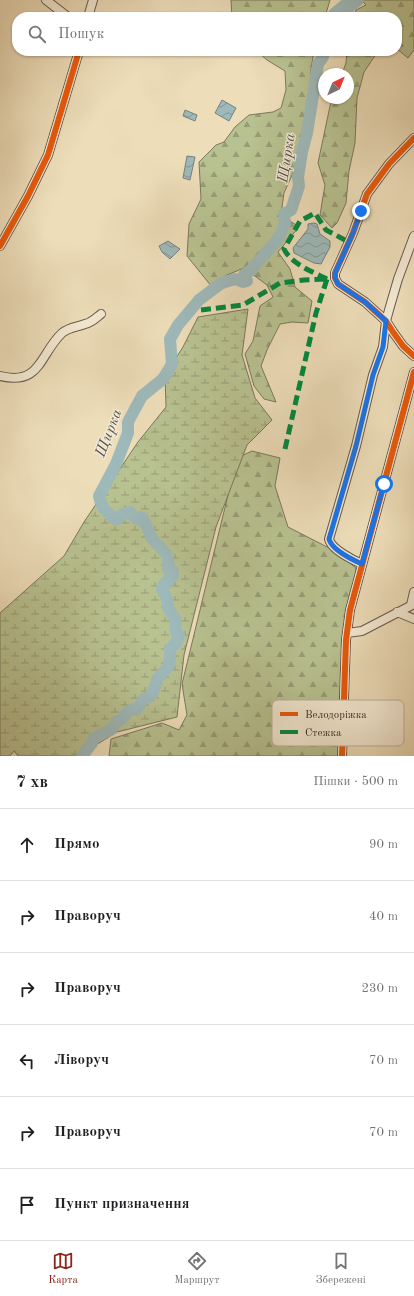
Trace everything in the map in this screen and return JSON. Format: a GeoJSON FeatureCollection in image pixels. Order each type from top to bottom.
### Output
{"type":"FeatureCollection","features":[{"type":"Feature","properties":{"kind":"street"},"geometry":{"type":"LineString","coordinates":[[46,0],[62,12]]}},
{"type":"Feature","properties":{"kind":"street"},"geometry":{"type":"LineString","coordinates":[[89,12],[93,0]]}},
{"type":"Feature","properties":{"kind":"street"},"geometry":{"type":"LineString","coordinates":[[0,246],[28,196],[48,155],[78,56]]}},
{"type":"Feature","properties":{"kind":"street"},"geometry":{"type":"LineString","coordinates":[[414,138],[388,164],[367,194],[353,233],[335,273],[335,278],[338,284],[365,302],[386,321],[404,346],[414,356]]}},
{"type":"Feature","properties":{"kind":"street"},"geometry":{"type":"LineString","coordinates":[[362,564],[351,559],[336,548],[330,543],[329,539],[358,440],[373,375],[383,347],[386,321],[398,279],[414,236]]}},
{"type":"Feature","properties":{"kind":"street"},"geometry":{"type":"LineString","coordinates":[[0,376],[17,379],[29,375],[63,333],[78,325],[87,324],[101,314]]}},
{"type":"Feature","properties":{"kind":"street"},"geometry":{"type":"LineString","coordinates":[[344,700],[347,633],[350,610],[414,372]]}},
{"type":"Feature","properties":{"kind":"street"},"geometry":{"type":"LineString","coordinates":[[347,633],[362,631],[413,605],[414,592]]}},
{"type":"Feature","properties":{"kind":"street"},"geometry":{"type":"LineString","coordinates":[[397,612],[414,620]]}},
{"type":"Feature","properties":{"kind":"street"},"geometry":{"type":"LineString","coordinates":[[342,746],[342,756]]}},
{"type":"Feature","properties":{"kind":"green space"},"geometry":{"type":"Polygon","coordinates":[[[231,0],[330,0],[326,12],[232,12],[231,0]]]}},
{"type":"Feature","properties":{"kind":"green space"},"geometry":{"type":"Polygon","coordinates":[[[361,0],[414,0],[414,50],[408,58],[402,53],[402,12],[355,12],[356,10],[366,5],[361,0]]]}},
{"type":"Feature","properties":{"kind":"green space"},"geometry":{"type":"Polygon","coordinates":[[[263,56],[313,56],[303,132],[293,173],[284,193],[281,215],[299,227],[278,252],[290,269],[295,287],[312,301],[308,323],[292,322],[280,324],[261,366],[276,402],[264,399],[254,386],[245,354],[253,341],[260,306],[273,297],[267,285],[244,268],[227,275],[212,287],[187,256],[189,224],[201,199],[199,162],[216,145],[224,142],[235,127],[249,115],[273,112],[281,108],[286,90],[285,71],[263,56]]]}},
{"type":"Feature","properties":{"kind":"green space"},"geometry":{"type":"Polygon","coordinates":[[[347,56],[375,56],[364,72],[357,98],[355,143],[349,171],[346,203],[337,223],[332,228],[320,215],[325,185],[318,163],[331,104],[354,104],[354,68],[344,68],[347,56]]]}},
{"type":"Feature","properties":{"kind":"green space"},"geometry":{"type":"Polygon","coordinates":[[[248,309],[242,355],[255,398],[272,420],[247,445],[216,527],[184,655],[177,717],[117,732],[78,756],[18,756],[14,751],[10,756],[0,756],[0,613],[64,556],[84,522],[138,442],[166,407],[165,375],[183,347],[198,317],[248,309]]]}},
{"type":"Feature","properties":{"kind":"green space"},"geometry":{"type":"Polygon","coordinates":[[[252,451],[280,458],[275,486],[288,527],[335,551],[356,568],[344,700],[272,700],[272,746],[340,746],[339,756],[109,756],[111,739],[162,723],[179,730],[187,715],[182,684],[237,458],[252,451]]]}},
{"type":"Feature","properties":{"kind":"water"},"geometry":{"type":"Polygon","coordinates":[[[222,100],[236,108],[229,121],[215,113],[222,100]]]}},
{"type":"Feature","properties":{"kind":"water"},"geometry":{"type":"Polygon","coordinates":[[[185,110],[197,115],[195,121],[183,116],[185,110]]]}},
{"type":"Feature","properties":{"kind":"water"},"geometry":{"type":"Polygon","coordinates":[[[187,156],[195,157],[190,180],[183,178],[187,156]]]}},
{"type":"Feature","properties":{"kind":"water"},"geometry":{"type":"Polygon","coordinates":[[[308,224],[317,224],[320,234],[330,241],[330,247],[321,264],[314,263],[294,253],[293,248],[308,229],[308,224]]]}},
{"type":"Feature","properties":{"kind":"water"},"geometry":{"type":"Polygon","coordinates":[[[168,241],[180,249],[170,259],[162,252],[159,246],[168,241]]]}},
{"type":"Feature","properties":{"kind":"waterway","name":"Щирка"},"geometry":{"type":"LineString","coordinates":[[336,12],[345,5],[349,7],[358,0]]}},
{"type":"Feature","properties":{"kind":"waterway","name":"Щирка"},"geometry":{"type":"LineString","coordinates":[[82,756],[94,738],[112,729],[116,722],[122,719],[127,712],[133,709],[136,710],[144,699],[151,696],[157,679],[169,666],[170,649],[177,642],[179,635],[176,633],[175,619],[168,608],[167,599],[162,589],[164,584],[169,581],[170,576],[173,576],[171,572],[173,571],[168,569],[169,563],[166,555],[152,538],[143,518],[135,518],[130,512],[123,514],[118,519],[115,519],[103,507],[99,496],[116,464],[128,433],[128,422],[142,396],[163,379],[172,364],[170,339],[178,325],[199,300],[222,283],[235,279],[243,282],[247,281],[244,275],[251,270],[278,239],[285,224],[284,214],[291,210],[299,186],[298,177],[318,64],[323,56]]}},
{"type":"Feature","properties":{"kind":"marked path"},"geometry":{"type":"LineString","coordinates":[[327,279],[297,263],[287,254],[284,249],[300,221],[315,213],[326,230],[349,241]]}},
{"type":"Feature","properties":{"kind":"marked path"},"geometry":{"type":"LineString","coordinates":[[285,449],[316,313],[327,279],[335,278]]}},
{"type":"Feature","properties":{"kind":"marked path"},"geometry":{"type":"LineString","coordinates":[[201,310],[243,305],[280,283],[325,279]]}},
{"type":"Feature","properties":{"kind":"cycle path"},"geometry":{"type":"LineString","coordinates":[[0,246],[28,196],[48,155],[78,56]]}},
{"type":"Feature","properties":{"kind":"cycle path"},"geometry":{"type":"LineString","coordinates":[[414,138],[389,164],[367,194],[353,233],[335,273],[335,278],[338,284],[365,302],[386,321],[403,346],[414,356]]}},
{"type":"Feature","properties":{"kind":"cycle path"},"geometry":{"type":"LineString","coordinates":[[344,700],[346,640],[350,610],[414,372]]}},
{"type":"Feature","properties":{"kind":"cycle path"},"geometry":{"type":"LineString","coordinates":[[342,746],[342,756]]}},
{"type":"Feature","properties":{"kind":"route"},"geometry":{"type":"LineString","coordinates":[[361,211],[335,273],[335,278],[338,284],[365,302],[386,321],[385,336],[383,347],[373,375],[356,446],[329,539],[330,543],[336,548],[351,559],[362,564],[384,484]]}}]}
